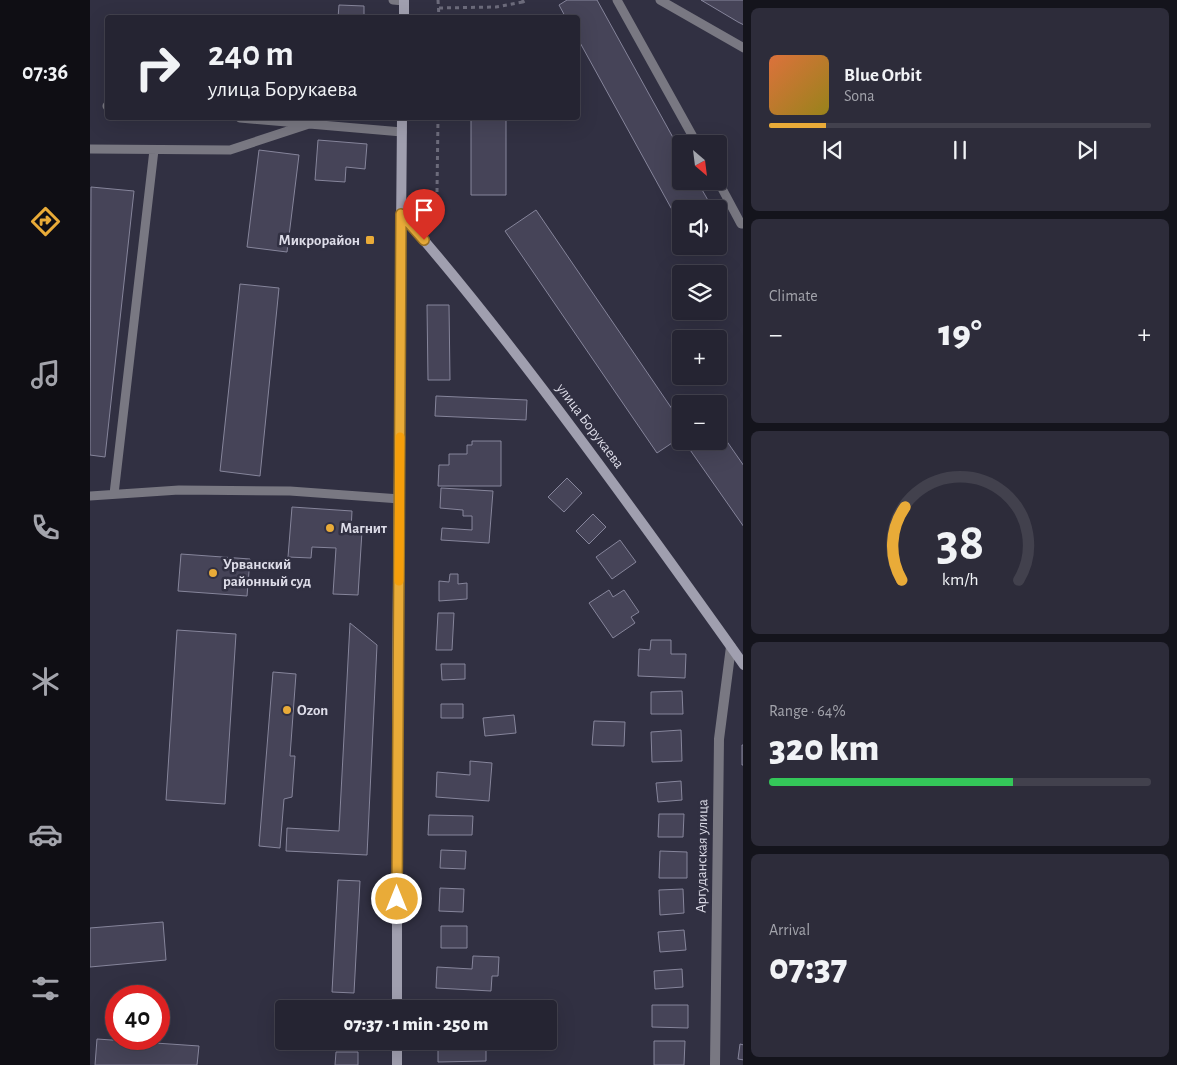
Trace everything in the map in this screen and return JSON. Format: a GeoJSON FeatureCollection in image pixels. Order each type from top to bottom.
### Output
{"type":"FeatureCollection","features":[{"type":"Feature","properties":{"kind":"street"},"geometry":{"type":"LineString","coordinates":[[401,0],[404,15]]}},
{"type":"Feature","properties":{"kind":"street"},"geometry":{"type":"LineString","coordinates":[[397,1000],[397,697],[402,120]]}},
{"type":"Feature","properties":{"kind":"street","name":"улица Борукаева"},"geometry":{"type":"LineString","coordinates":[[401,214],[481,308],[602,466],[743,665]]}},
{"type":"Feature","properties":{"kind":"street","name":"Аргуданская улица"},"geometry":{"type":"LineString","coordinates":[[715,1065],[719,739],[731,647]]}},
{"type":"Feature","properties":{"kind":"street"},"geometry":{"type":"LineString","coordinates":[[397,1050],[397,1065]]}},
{"type":"Feature","properties":{"kind":"lane"},"geometry":{"type":"LineString","coordinates":[[617,0],[692,135]]}},
{"type":"Feature","properties":{"kind":"lane"},"geometry":{"type":"LineString","coordinates":[[660,0],[743,48]]}},
{"type":"Feature","properties":{"kind":"lane"},"geometry":{"type":"LineString","coordinates":[[263,120],[402,132]]}},
{"type":"Feature","properties":{"kind":"lane"},"geometry":{"type":"LineString","coordinates":[[90,149],[230,150],[309,124]]}},
{"type":"Feature","properties":{"kind":"lane"},"geometry":{"type":"LineString","coordinates":[[114,494],[154,150]]}},
{"type":"Feature","properties":{"kind":"lane"},"geometry":{"type":"LineString","coordinates":[[723,190],[741,224],[743,224]]}},
{"type":"Feature","properties":{"kind":"lane"},"geometry":{"type":"LineString","coordinates":[[90,496],[179,490],[290,491],[400,499]]}},
{"type":"Feature","properties":{"kind":"path"},"geometry":{"type":"LineString","coordinates":[[438,0],[439,15]]}},
{"type":"Feature","properties":{"kind":"path"},"geometry":{"type":"LineString","coordinates":[[439,8],[496,6],[527,0]]}},
{"type":"Feature","properties":{"kind":"path"},"geometry":{"type":"LineString","coordinates":[[437,192],[438,120]]}},
{"type":"Feature","properties":{"kind":"building"},"geometry":{"type":"Polygon","coordinates":[[[567,0],[597,0],[672,136],[672,190],[702,190],[708,200],[672,200],[672,210],[580,43],[580,15],[564,15],[559,5],[567,0]]]}},
{"type":"Feature","properties":{"kind":"building"},"geometry":{"type":"Polygon","coordinates":[[[701,0],[743,0],[743,24],[701,0]]]}},
{"type":"Feature","properties":{"kind":"building"},"geometry":{"type":"Polygon","coordinates":[[[339,5],[364,6],[364,15],[338,15],[339,5]]]}},
{"type":"Feature","properties":{"kind":"building"},"geometry":{"type":"Polygon","coordinates":[[[471,120],[506,120],[506,195],[471,195],[471,120]]]}},
{"type":"Feature","properties":{"kind":"building"},"geometry":{"type":"Polygon","coordinates":[[[318,140],[367,144],[365,169],[346,167],[345,182],[315,180],[318,140]]]}},
{"type":"Feature","properties":{"kind":"building"},"geometry":{"type":"Polygon","coordinates":[[[259,150],[299,155],[287,252],[247,247],[259,150]]]}},
{"type":"Feature","properties":{"kind":"building"},"geometry":{"type":"Polygon","coordinates":[[[91,187],[134,191],[105,457],[90,455],[91,187]]]}},
{"type":"Feature","properties":{"kind":"building"},"geometry":{"type":"Polygon","coordinates":[[[536,210],[672,409],[672,443],[657,453],[505,231],[536,210]]]}},
{"type":"Feature","properties":{"kind":"building"},"geometry":{"type":"Polygon","coordinates":[[[240,284],[279,288],[260,476],[220,471],[240,284]]]}},
{"type":"Feature","properties":{"kind":"building"},"geometry":{"type":"Polygon","coordinates":[[[427,305],[449,305],[450,380],[428,380],[427,305]]]}},
{"type":"Feature","properties":{"kind":"building"},"geometry":{"type":"Polygon","coordinates":[[[436,396],[527,400],[526,420],[435,416],[436,396]]]}},
{"type":"Feature","properties":{"kind":"building"},"geometry":{"type":"Polygon","coordinates":[[[472,441],[501,441],[501,486],[438,486],[439,465],[449,465],[449,454],[467,454],[467,445],[472,445],[472,441]]]}},
{"type":"Feature","properties":{"kind":"building"},"geometry":{"type":"Polygon","coordinates":[[[727,442],[743,465],[743,526],[690,450],[727,450],[727,442]]]}},
{"type":"Feature","properties":{"kind":"building"},"geometry":{"type":"Polygon","coordinates":[[[567,478],[582,493],[564,512],[548,497],[567,478]]]}},
{"type":"Feature","properties":{"kind":"building"},"geometry":{"type":"Polygon","coordinates":[[[441,488],[493,491],[489,543],[441,540],[442,528],[472,530],[472,516],[463,516],[463,510],[440,508],[441,488]]]}},
{"type":"Feature","properties":{"kind":"building"},"geometry":{"type":"Polygon","coordinates":[[[292,507],[352,511],[351,530],[362,531],[358,595],[333,594],[336,548],[312,547],[311,558],[288,557],[292,507]]]}},
{"type":"Feature","properties":{"kind":"building"},"geometry":{"type":"Polygon","coordinates":[[[593,514],[606,527],[589,544],[576,531],[593,514]]]}},
{"type":"Feature","properties":{"kind":"building"},"geometry":{"type":"Polygon","coordinates":[[[620,540],[636,562],[612,579],[596,557],[620,540]]]}},
{"type":"Feature","properties":{"kind":"building"},"geometry":{"type":"Polygon","coordinates":[[[181,554],[250,559],[247,596],[178,591],[181,554]]]}},
{"type":"Feature","properties":{"kind":"building"},"geometry":{"type":"Polygon","coordinates":[[[450,574],[458,574],[458,584],[467,583],[467,599],[439,601],[439,581],[449,582],[450,574]]]}},
{"type":"Feature","properties":{"kind":"building"},"geometry":{"type":"Polygon","coordinates":[[[609,590],[613,597],[624,590],[639,612],[631,617],[635,623],[613,638],[589,603],[609,590]]]}},
{"type":"Feature","properties":{"kind":"building"},"geometry":{"type":"Polygon","coordinates":[[[438,613],[454,613],[452,650],[436,650],[438,613]]]}},
{"type":"Feature","properties":{"kind":"building"},"geometry":{"type":"Polygon","coordinates":[[[350,623],[377,645],[367,855],[286,851],[287,828],[339,831],[350,623]]]}},
{"type":"Feature","properties":{"kind":"building"},"geometry":{"type":"Polygon","coordinates":[[[177,630],[236,634],[225,804],[166,800],[177,630]]]}},
{"type":"Feature","properties":{"kind":"building"},"geometry":{"type":"Polygon","coordinates":[[[651,640],[671,640],[671,654],[686,654],[685,678],[638,676],[639,649],[650,650],[651,640]]]}},
{"type":"Feature","properties":{"kind":"building"},"geometry":{"type":"Polygon","coordinates":[[[441,664],[465,664],[465,679],[442,680],[441,664]]]}},
{"type":"Feature","properties":{"kind":"building"},"geometry":{"type":"Polygon","coordinates":[[[273,672],[296,674],[290,756],[295,756],[292,797],[284,799],[280,848],[259,846],[273,672]]]}},
{"type":"Feature","properties":{"kind":"building"},"geometry":{"type":"Polygon","coordinates":[[[682,691],[683,714],[651,714],[651,692],[682,691]]]}},
{"type":"Feature","properties":{"kind":"building"},"geometry":{"type":"Polygon","coordinates":[[[441,704],[463,704],[463,718],[441,718],[441,704]]]}},
{"type":"Feature","properties":{"kind":"building"},"geometry":{"type":"Polygon","coordinates":[[[514,715],[516,733],[485,736],[483,718],[514,715]]]}},
{"type":"Feature","properties":{"kind":"building"},"geometry":{"type":"Polygon","coordinates":[[[594,721],[625,722],[624,746],[592,745],[594,721]]]}},
{"type":"Feature","properties":{"kind":"building"},"geometry":{"type":"Polygon","coordinates":[[[681,730],[682,761],[652,762],[651,732],[681,730]]]}},
{"type":"Feature","properties":{"kind":"building"},"geometry":{"type":"Polygon","coordinates":[[[742,745],[743,745],[743,765],[742,745]]]}},
{"type":"Feature","properties":{"kind":"building"},"geometry":{"type":"Polygon","coordinates":[[[470,761],[492,763],[489,801],[436,797],[437,772],[470,775],[470,761]]]}},
{"type":"Feature","properties":{"kind":"building"},"geometry":{"type":"Polygon","coordinates":[[[681,781],[682,800],[658,802],[656,783],[681,781]]]}},
{"type":"Feature","properties":{"kind":"building"},"geometry":{"type":"Polygon","coordinates":[[[659,814],[684,814],[683,837],[658,837],[659,814]]]}},
{"type":"Feature","properties":{"kind":"building"},"geometry":{"type":"Polygon","coordinates":[[[429,815],[473,816],[472,835],[428,835],[429,815]]]}},
{"type":"Feature","properties":{"kind":"building"},"geometry":{"type":"Polygon","coordinates":[[[441,850],[466,851],[465,869],[440,868],[441,850]]]}},
{"type":"Feature","properties":{"kind":"building"},"geometry":{"type":"Polygon","coordinates":[[[660,851],[687,852],[687,878],[659,878],[660,851]]]}},
{"type":"Feature","properties":{"kind":"building"},"geometry":{"type":"Polygon","coordinates":[[[338,880],[360,881],[354,993],[332,992],[338,880]]]}},
{"type":"Feature","properties":{"kind":"building"},"geometry":{"type":"Polygon","coordinates":[[[440,888],[464,889],[463,912],[439,911],[440,888]]]}},
{"type":"Feature","properties":{"kind":"building"},"geometry":{"type":"Polygon","coordinates":[[[683,889],[684,913],[660,915],[659,890],[683,889]]]}},
{"type":"Feature","properties":{"kind":"building"},"geometry":{"type":"Polygon","coordinates":[[[163,922],[166,960],[90,967],[90,928],[163,922]]]}},
{"type":"Feature","properties":{"kind":"building"},"geometry":{"type":"Polygon","coordinates":[[[441,926],[467,926],[467,948],[441,948],[441,926]]]}},
{"type":"Feature","properties":{"kind":"building"},"geometry":{"type":"Polygon","coordinates":[[[684,930],[686,950],[660,952],[658,932],[684,930]]]}},
{"type":"Feature","properties":{"kind":"building"},"geometry":{"type":"Polygon","coordinates":[[[473,956],[499,957],[498,976],[492,976],[491,991],[436,988],[437,967],[472,969],[473,956]]]}},
{"type":"Feature","properties":{"kind":"building"},"geometry":{"type":"Polygon","coordinates":[[[682,969],[683,987],[655,989],[654,971],[682,969]]]}},
{"type":"Feature","properties":{"kind":"building"},"geometry":{"type":"Polygon","coordinates":[[[652,1005],[688,1005],[688,1028],[652,1027],[652,1005]]]}},
{"type":"Feature","properties":{"kind":"building"},"geometry":{"type":"Polygon","coordinates":[[[97,1039],[105,1040],[105,1050],[170,1050],[170,1044],[199,1046],[197,1065],[95,1065],[97,1039]]]}},
{"type":"Feature","properties":{"kind":"building"},"geometry":{"type":"Polygon","coordinates":[[[654,1041],[685,1041],[684,1065],[654,1065],[654,1041]]]}},
{"type":"Feature","properties":{"kind":"building"},"geometry":{"type":"Polygon","coordinates":[[[740,1044],[743,1045],[743,1060],[738,1059],[740,1044]]]}},
{"type":"Feature","properties":{"kind":"building"},"geometry":{"type":"Polygon","coordinates":[[[438,1050],[486,1050],[486,1061],[438,1062],[438,1050]]]}},
{"type":"Feature","properties":{"kind":"building"},"geometry":{"type":"Polygon","coordinates":[[[336,1052],[358,1052],[358,1065],[335,1065],[336,1052]]]}},
{"type":"Feature","properties":{"kind":"slow traffic"},"geometry":{"type":"LineString","coordinates":[[399,581],[400,437]]}},
{"type":"Feature","properties":{"kind":"place","name":"Микрорайон"},"geometry":{"type":"Point","coordinates":[370,240]}},
{"type":"Feature","properties":{"kind":"place","name":"Магнит"},"geometry":{"type":"Point","coordinates":[330,528]}},
{"type":"Feature","properties":{"kind":"place","name":"Урванский районный суд"},"geometry":{"type":"Point","coordinates":[213,573]}},
{"type":"Feature","properties":{"kind":"place","name":"Ozon"},"geometry":{"type":"Point","coordinates":[287,710]}},
{"type":"Feature","properties":{"kind":"route"},"geometry":{"type":"LineString","coordinates":[[397,899],[401,214],[424,240]]}}]}
